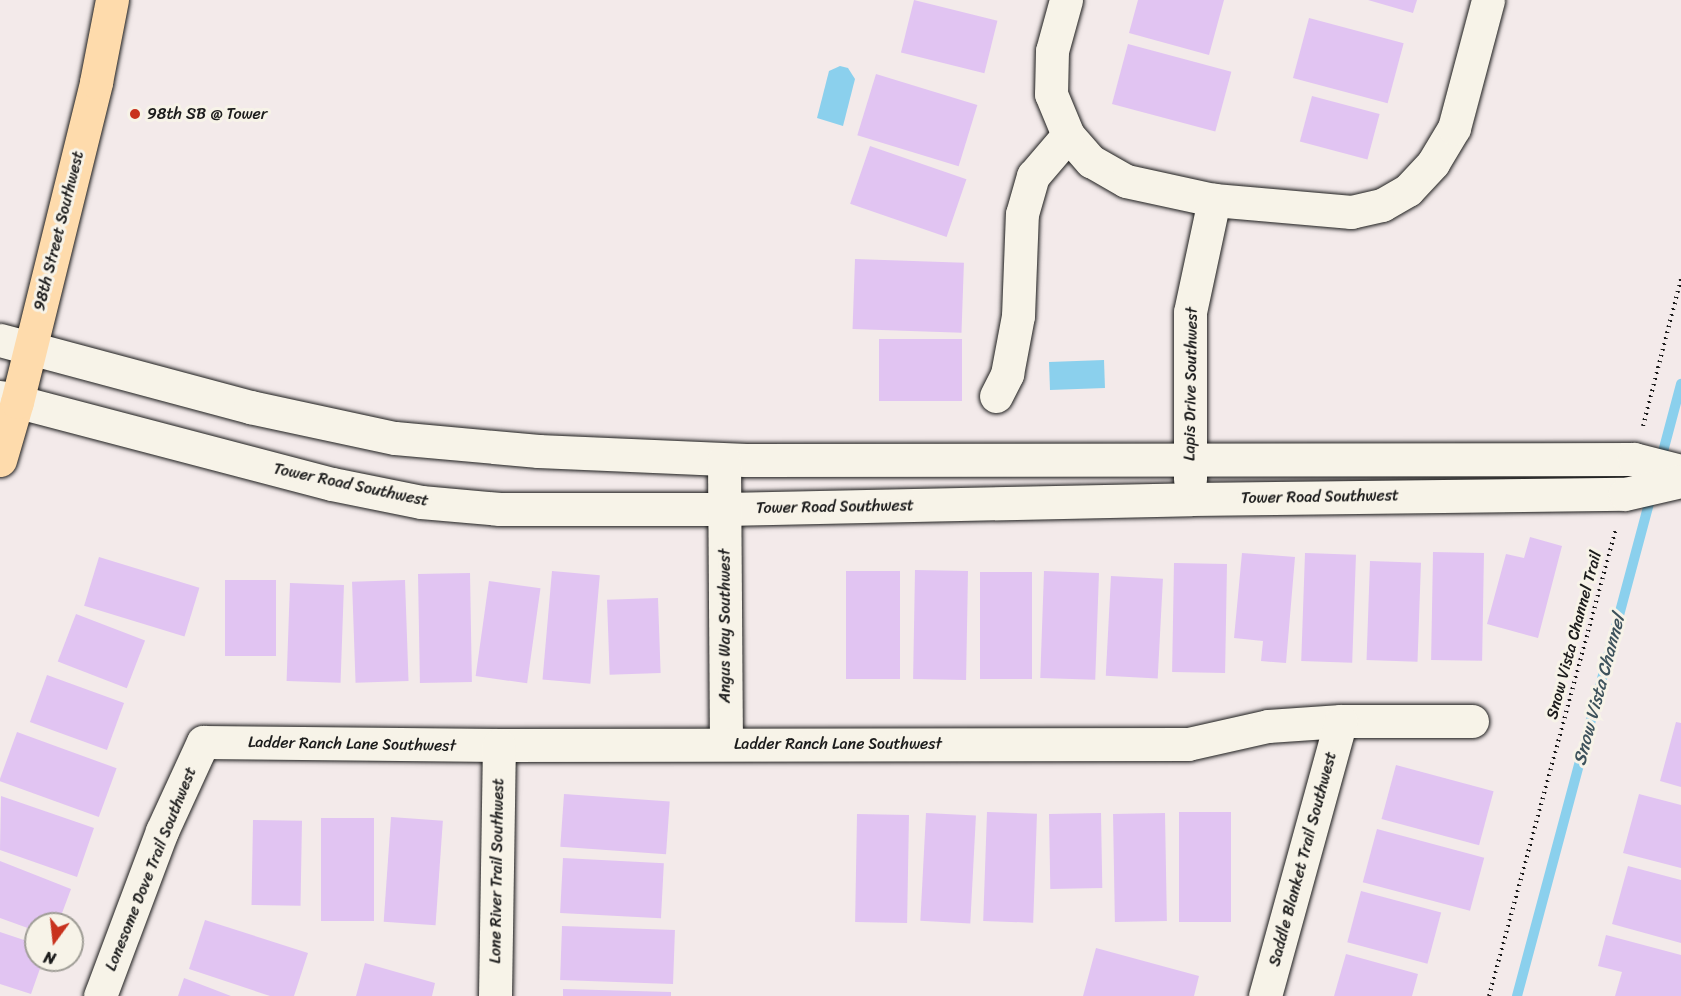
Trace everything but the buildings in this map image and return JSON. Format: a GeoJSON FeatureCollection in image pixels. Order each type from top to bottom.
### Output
{"type":"FeatureCollection","features":[{"type":"Feature","properties":{"kind":"main road","name":"98th Street Southwest"},"geometry":{"type":"LineString","coordinates":[[0,460],[15,345],[96,82],[112,0]]}},
{"type":"Feature","properties":{"kind":"street"},"geometry":{"type":"LineString","coordinates":[[1066,0],[1052,51],[1051,94],[1068,135],[1091,161],[1126,181],[1214,200],[1351,212],[1382,205],[1408,190],[1434,163],[1454,128],[1488,0]]}},
{"type":"Feature","properties":{"kind":"street"},"geometry":{"type":"LineString","coordinates":[[996,396],[1007,374],[1018,316],[1022,214],[1033,176],[1068,135]]}},
{"type":"Feature","properties":{"kind":"street","name":"Lapis Drive Southwest"},"geometry":{"type":"LineString","coordinates":[[1191,499],[1190,312],[1214,200]]}},
{"type":"Feature","properties":{"kind":"street","name":"Tower Road Southwest"},"geometry":{"type":"LineString","coordinates":[[15,345],[250,407],[395,438],[538,451],[724,460],[1190,458],[1681,482]]}},
{"type":"Feature","properties":{"kind":"street","name":"Tower Road Southwest"},"geometry":{"type":"LineString","coordinates":[[9,399],[332,484],[420,502],[500,509],[724,509],[1191,499],[1633,481],[1681,471]]}},
{"type":"Feature","properties":{"kind":"street","name":"Angus Way Southwest"},"geometry":{"type":"LineString","coordinates":[[724,460],[726,744]]}},
{"type":"Feature","properties":{"kind":"street","name":"Ladder Ranch Lane Southwest"},"geometry":{"type":"LineString","coordinates":[[202,742],[499,745],[1188,744],[1268,726],[1341,721],[1472,721]]}},
{"type":"Feature","properties":{"kind":"street","name":"Saddle Blanket Trail Southwest"},"geometry":{"type":"LineString","coordinates":[[1265,996],[1341,721]]}},
{"type":"Feature","properties":{"kind":"street","name":"Lonesome Dove Trail Southwest"},"geometry":{"type":"LineString","coordinates":[[100,996],[162,831],[202,742]]}},
{"type":"Feature","properties":{"kind":"street","name":"Lone River Trail Southwest"},"geometry":{"type":"LineString","coordinates":[[495,996],[499,745]]}},
{"type":"Feature","properties":{"kind":"path","name":"Snow Vista Channel Trail"},"geometry":{"type":"LineString","coordinates":[[1489,996],[1633,481],[1681,279]]}},
{"type":"Feature","properties":{"kind":"water"},"geometry":{"type":"Polygon","coordinates":[[[840,66],[848,68],[855,79],[843,126],[817,118],[829,71],[840,66]]]}},
{"type":"Feature","properties":{"kind":"water"},"geometry":{"type":"Polygon","coordinates":[[[1104,360],[1105,388],[1050,390],[1049,362],[1104,360]]]}},
{"type":"Feature","properties":{"kind":"waterway","name":"Snow Vista Channel"},"geometry":{"type":"LineString","coordinates":[[1660,463],[1681,384]]}},
{"type":"Feature","properties":{"kind":"waterway","name":"Snow Vista Channel"},"geometry":{"type":"LineString","coordinates":[[1517,996],[1652,492]]}},
{"type":"Feature","properties":{"kind":"place","name":"98th SB @ Tower"},"geometry":{"type":"Point","coordinates":[135,114]}}]}
